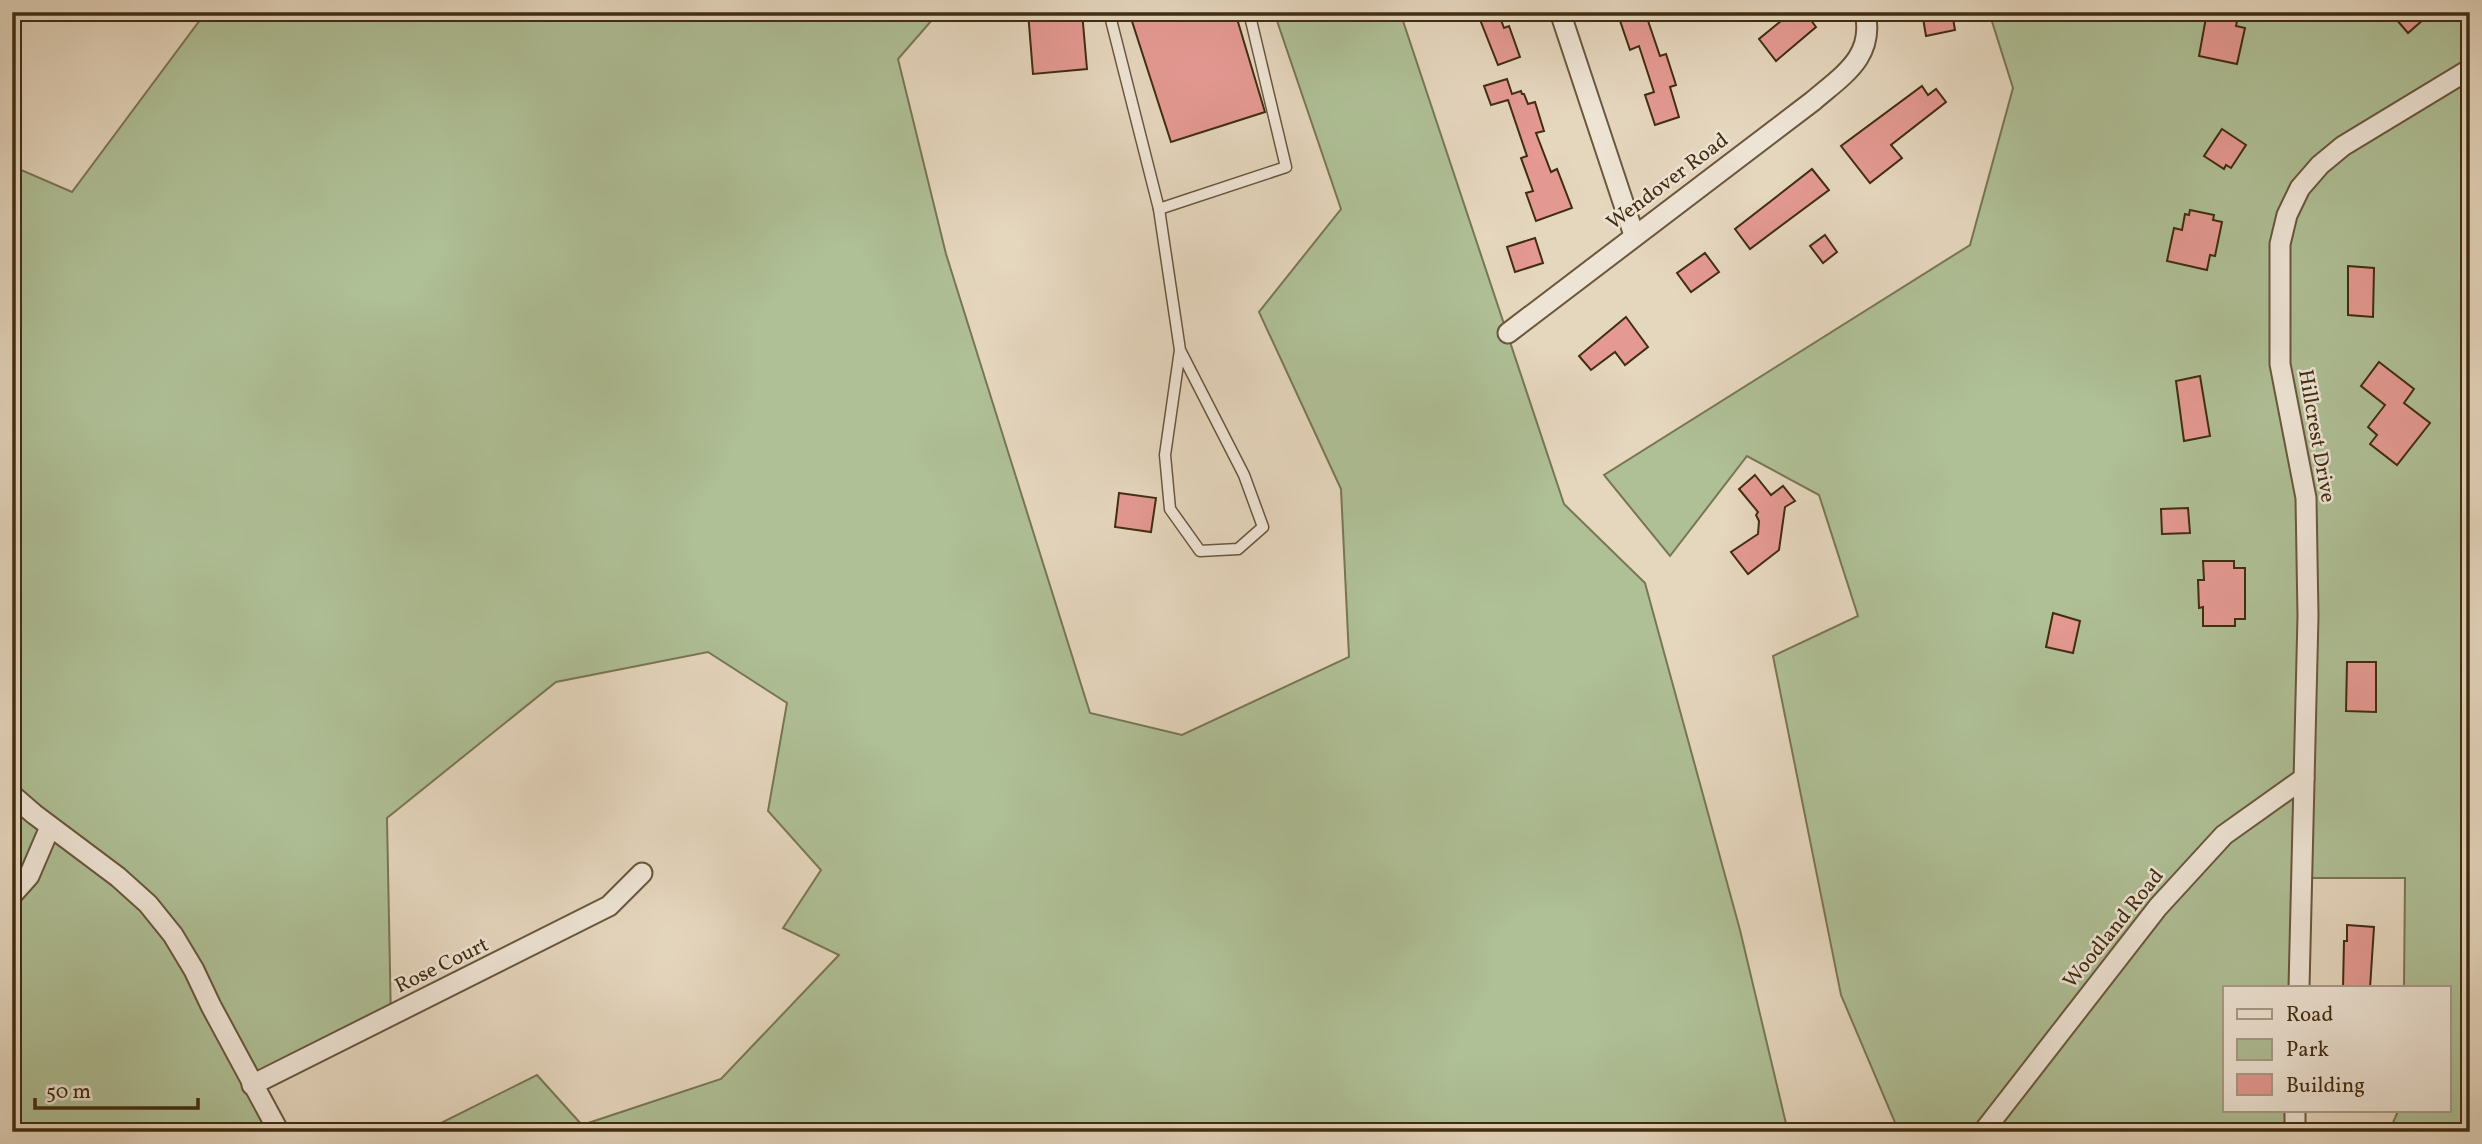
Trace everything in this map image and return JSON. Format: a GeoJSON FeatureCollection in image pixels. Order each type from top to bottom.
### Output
{"type":"FeatureCollection","features":[{"type":"Feature","properties":{"kind":"street"},"geometry":{"type":"LineString","coordinates":[[1560,12],[1634,235]]}},
{"type":"Feature","properties":{"kind":"street","name":"Wendover Road"},"geometry":{"type":"LineString","coordinates":[[1508,333],[1814,101],[1854,66],[1866,46],[1865,12]]}},
{"type":"Feature","properties":{"kind":"street","name":"Hillcrest Drive"},"geometry":{"type":"LineString","coordinates":[[2298,986],[2308,616],[2306,498],[2280,364],[2280,244],[2287,215],[2300,188],[2319,165],[2343,146],[2470,69]]}},
{"type":"Feature","properties":{"kind":"street","name":"Woodland Road"},"geometry":{"type":"LineString","coordinates":[[1983,1132],[2158,907],[2224,835],[2304,778]]}},
{"type":"Feature","properties":{"kind":"street"},"geometry":{"type":"LineString","coordinates":[[12,795],[118,877],[148,904],[173,935],[279,1132]]}},
{"type":"Feature","properties":{"kind":"street"},"geometry":{"type":"LineString","coordinates":[[12,895],[29,876],[50,827]]}},
{"type":"Feature","properties":{"kind":"street","name":"Rose Court"},"geometry":{"type":"LineString","coordinates":[[253,1085],[609,906],[642,873]]}},
{"type":"Feature","properties":{"kind":"street"},"geometry":{"type":"LineString","coordinates":[[2295,1112],[2295,1132]]}},
{"type":"Feature","properties":{"kind":"lane"},"geometry":{"type":"LineString","coordinates":[[1109,12],[1159,209],[1180,350],[1165,454],[1170,509],[1200,551],[1238,549],[1263,527],[1244,475],[1180,350]]}},
{"type":"Feature","properties":{"kind":"lane"},"geometry":{"type":"LineString","coordinates":[[1159,209],[1286,167],[1249,12]]}},
{"type":"Feature","properties":{"kind":"green space"},"geometry":{"type":"Polygon","coordinates":[[[206,12],[939,12],[898,59],[946,254],[1090,713],[1182,735],[1349,657],[1341,489],[1259,312],[1341,209],[1274,12],[1400,12],[1564,504],[1645,583],[1740,930],[1788,1132],[423,1132],[537,1075],[582,1125],[721,1079],[839,955],[783,928],[821,870],[768,811],[787,703],[708,652],[556,682],[387,818],[391,1022],[265,1088],[290,1132],[12,1132],[12,166],[72,192],[206,12]]]}},
{"type":"Feature","properties":{"kind":"green space"},"geometry":{"type":"Polygon","coordinates":[[[1989,12],[2470,12],[2470,233],[2466,248],[2470,249],[2470,1132],[2389,1132],[2398,1112],[2450,1112],[2450,986],[2404,986],[2405,878],[2305,878],[2302,986],[2223,986],[2223,1112],[2299,1112],[2298,1126],[2252,1132],[1899,1132],[1841,995],[1773,656],[1858,616],[1819,495],[1747,456],[1670,556],[1604,475],[1970,245],[2013,88],[1989,12]]]}},
{"type":"Feature","properties":{"kind":"building"},"geometry":{"type":"Polygon","coordinates":[[[1028,12],[1082,12],[1087,69],[1033,74],[1028,12]]]}},
{"type":"Feature","properties":{"kind":"building"},"geometry":{"type":"Polygon","coordinates":[[[1129,12],[1235,12],[1265,112],[1171,142],[1129,12]]]}},
{"type":"Feature","properties":{"kind":"building"},"geometry":{"type":"Polygon","coordinates":[[[1477,12],[1498,12],[1504,28],[1509,26],[1520,57],[1498,65],[1477,12]]]}},
{"type":"Feature","properties":{"kind":"building"},"geometry":{"type":"Polygon","coordinates":[[[1617,12],[1645,12],[1660,56],[1666,54],[1676,85],[1670,87],[1679,117],[1655,125],[1645,95],[1654,92],[1639,46],[1630,50],[1617,12]]]}},
{"type":"Feature","properties":{"kind":"building"},"geometry":{"type":"Polygon","coordinates":[[[1792,12],[1805,12],[1816,27],[1776,61],[1759,39],[1792,12]]]}},
{"type":"Feature","properties":{"kind":"building"},"geometry":{"type":"Polygon","coordinates":[[[1922,12],[1952,12],[1955,30],[1926,36],[1922,12]]]}},
{"type":"Feature","properties":{"kind":"building"},"geometry":{"type":"Polygon","coordinates":[[[2207,12],[2239,12],[2236,26],[2245,28],[2237,64],[2199,56],[2207,12]]]}},
{"type":"Feature","properties":{"kind":"building"},"geometry":{"type":"Polygon","coordinates":[[[2390,12],[2432,12],[2408,33],[2390,12]]]}},
{"type":"Feature","properties":{"kind":"building"},"geometry":{"type":"Polygon","coordinates":[[[1507,79],[1512,94],[1521,91],[1528,104],[1535,102],[1544,131],[1536,133],[1551,172],[1557,169],[1572,208],[1536,221],[1526,193],[1533,191],[1521,158],[1527,156],[1508,100],[1491,105],[1484,86],[1507,79]]]}},
{"type":"Feature","properties":{"kind":"building"},"geometry":{"type":"Polygon","coordinates":[[[1922,86],[1928,95],[1936,89],[1946,102],[1891,145],[1902,158],[1870,183],[1841,146],[1922,86]]]}},
{"type":"Feature","properties":{"kind":"building"},"geometry":{"type":"Polygon","coordinates":[[[2222,129],[2246,145],[2231,168],[2226,165],[2224,169],[2204,156],[2222,129]]]}},
{"type":"Feature","properties":{"kind":"building"},"geometry":{"type":"Polygon","coordinates":[[[1812,169],[1829,190],[1750,249],[1735,229],[1812,169]]]}},
{"type":"Feature","properties":{"kind":"building"},"geometry":{"type":"Polygon","coordinates":[[[2190,210],[2214,215],[2213,220],[2222,222],[2215,256],[2210,255],[2207,270],[2167,261],[2174,228],[2182,230],[2185,214],[2189,215],[2190,210]]]}},
{"type":"Feature","properties":{"kind":"building"},"geometry":{"type":"Polygon","coordinates":[[[1825,235],[1837,252],[1823,263],[1810,246],[1825,235]]]}},
{"type":"Feature","properties":{"kind":"building"},"geometry":{"type":"Polygon","coordinates":[[[1535,238],[1543,263],[1515,272],[1507,247],[1535,238]]]}},
{"type":"Feature","properties":{"kind":"building"},"geometry":{"type":"Polygon","coordinates":[[[1705,253],[1719,272],[1691,292],[1677,273],[1705,253]]]}},
{"type":"Feature","properties":{"kind":"building"},"geometry":{"type":"Polygon","coordinates":[[[2348,266],[2374,268],[2373,317],[2348,315],[2348,266]]]}},
{"type":"Feature","properties":{"kind":"building"},"geometry":{"type":"Polygon","coordinates":[[[1626,317],[1648,347],[1625,365],[1615,352],[1591,370],[1579,356],[1626,317]]]}},
{"type":"Feature","properties":{"kind":"building"},"geometry":{"type":"Polygon","coordinates":[[[2379,362],[2414,389],[2404,403],[2430,423],[2397,465],[2370,444],[2377,435],[2368,427],[2385,405],[2361,386],[2379,362]]]}},
{"type":"Feature","properties":{"kind":"building"},"geometry":{"type":"Polygon","coordinates":[[[2200,376],[2210,436],[2184,441],[2176,381],[2200,376]]]}},
{"type":"Feature","properties":{"kind":"building"},"geometry":{"type":"Polygon","coordinates":[[[1755,475],[1771,495],[1783,486],[1795,501],[1785,507],[1779,550],[1748,574],[1731,552],[1758,534],[1758,512],[1739,489],[1755,475]]]}},
{"type":"Feature","properties":{"kind":"building"},"geometry":{"type":"Polygon","coordinates":[[[1119,493],[1156,498],[1151,532],[1115,527],[1119,493]]]}},
{"type":"Feature","properties":{"kind":"building"},"geometry":{"type":"Polygon","coordinates":[[[2188,508],[2190,533],[2162,534],[2161,509],[2188,508]]]}},
{"type":"Feature","properties":{"kind":"building"},"geometry":{"type":"Polygon","coordinates":[[[2203,561],[2234,561],[2234,568],[2245,568],[2245,619],[2235,619],[2235,626],[2203,626],[2198,580],[2204,580],[2203,561]]]}},
{"type":"Feature","properties":{"kind":"building"},"geometry":{"type":"Polygon","coordinates":[[[2053,613],[2080,621],[2073,653],[2046,647],[2053,613]]]}},
{"type":"Feature","properties":{"kind":"building"},"geometry":{"type":"Polygon","coordinates":[[[2347,662],[2376,662],[2376,712],[2346,711],[2347,662]]]}},
{"type":"Feature","properties":{"kind":"building"},"geometry":{"type":"Polygon","coordinates":[[[2347,925],[2374,927],[2370,986],[2343,986],[2344,941],[2347,941],[2347,925]]]}}]}
